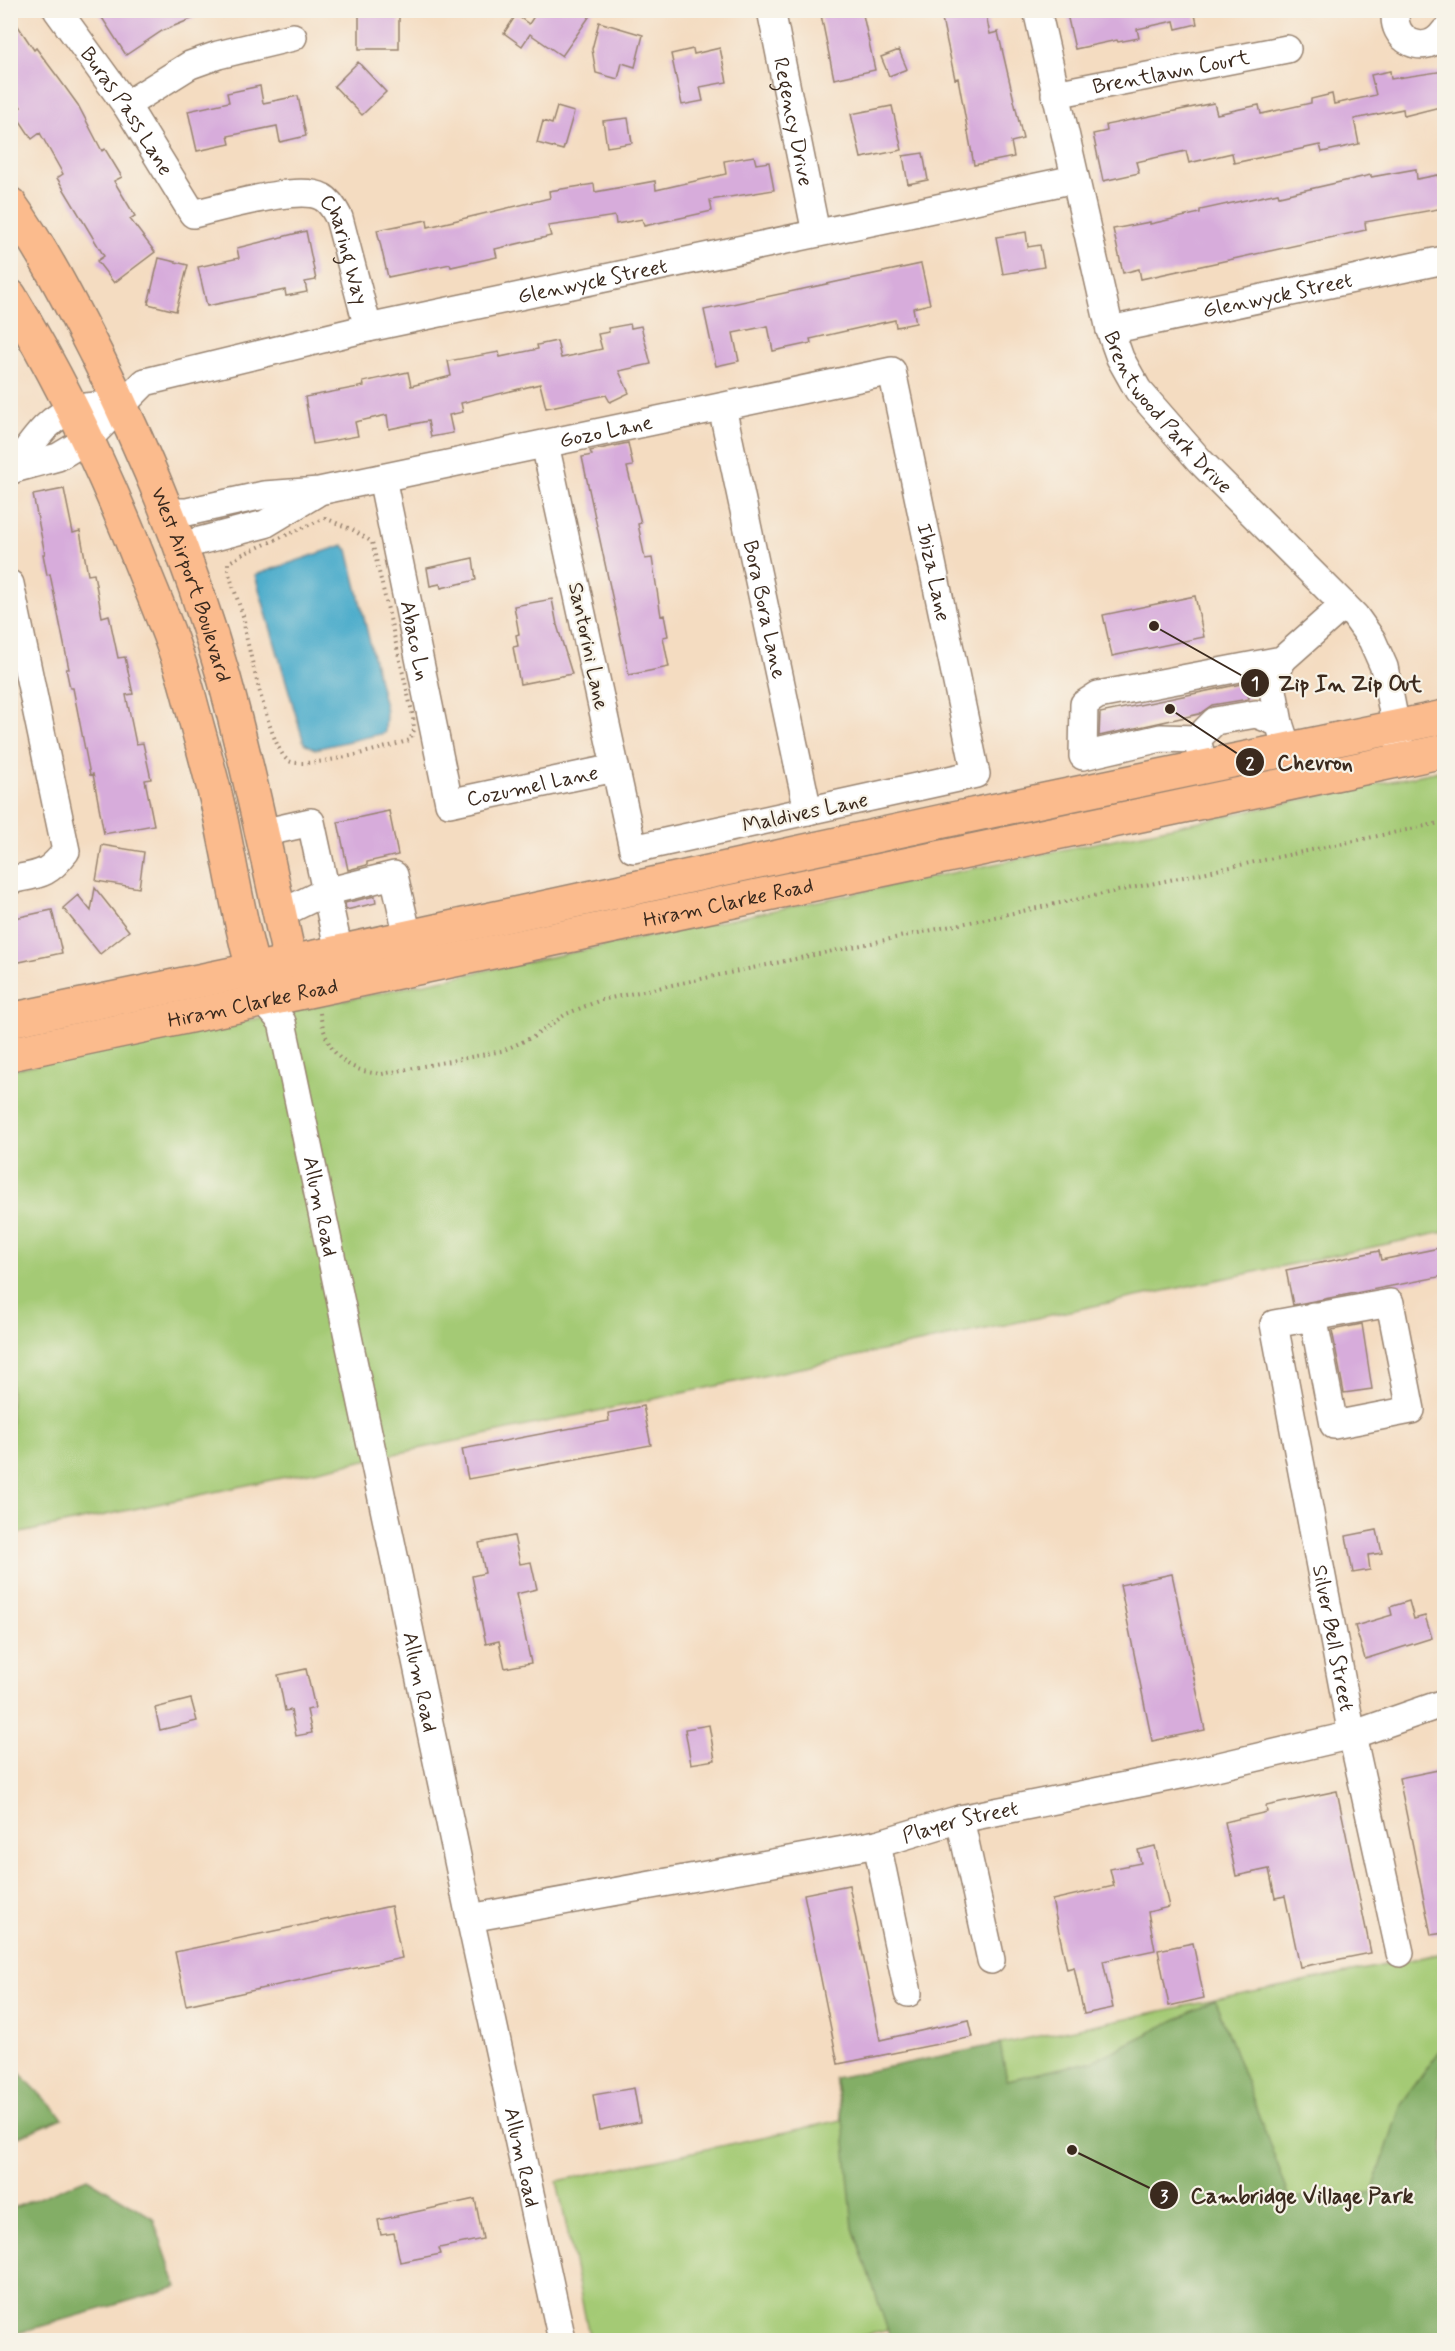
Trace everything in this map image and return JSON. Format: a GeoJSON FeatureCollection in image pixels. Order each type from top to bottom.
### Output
{"type":"FeatureCollection","features":[{"type":"Feature","properties":{"kind":"main road","name":"West Airport Boulevard"},"geometry":{"type":"LineString","coordinates":[[10,204],[63,290],[121,404],[168,512],[224,679],[262,833],[290,962],[308,998]]}},
{"type":"Feature","properties":{"kind":"main road","name":"West Airport Boulevard"},"geometry":{"type":"LineString","coordinates":[[10,296],[22,337],[74,409],[150,586],[188,690],[217,804],[253,970],[273,1012]]}},
{"type":"Feature","properties":{"kind":"main road","name":"Hiram Clarke Road"},"geometry":{"type":"LineString","coordinates":[[10,1020],[1079,794],[1201,754],[1283,737],[1395,728],[1444,717]]}},
{"type":"Feature","properties":{"kind":"main road","name":"Hiram Clarke Road"},"geometry":{"type":"LineString","coordinates":[[10,1054],[273,1012],[308,998],[602,929],[1444,751]]}},
{"type":"Feature","properties":{"kind":"main road"},"geometry":{"type":"LineString","coordinates":[[1079,794],[1084,827]]}},
{"type":"Feature","properties":{"kind":"main road"},"geometry":{"type":"LineString","coordinates":[[834,845],[841,878]]}},
{"type":"Feature","properties":{"kind":"main road"},"geometry":{"type":"LineString","coordinates":[[594,896],[602,929]]}},
{"type":"Feature","properties":{"kind":"street","name":"Buras Pass Lane"},"geometry":{"type":"LineString","coordinates":[[57,10],[126,105],[193,214]]}},
{"type":"Feature","properties":{"kind":"street","name":"Regency Drive"},"geometry":{"type":"LineString","coordinates":[[771,10],[816,233]]}},
{"type":"Feature","properties":{"kind":"street","name":"Brentwood Park Drive"},"geometry":{"type":"LineString","coordinates":[[1037,10],[1110,330],[1120,358],[1138,390],[1200,461],[1344,605],[1372,639],[1384,667],[1402,759]]}},
{"type":"Feature","properties":{"kind":"street"},"geometry":{"type":"LineString","coordinates":[[1396,10],[1397,30],[1409,43],[1426,45],[1434,43],[1444,32]]}},
{"type":"Feature","properties":{"kind":"street"},"geometry":{"type":"LineString","coordinates":[[126,105],[190,65],[218,55],[292,37]]}},
{"type":"Feature","properties":{"kind":"street","name":"Brentlawn Court"},"geometry":{"type":"LineString","coordinates":[[1056,94],[1287,49]]}},
{"type":"Feature","properties":{"kind":"street","name":"Glenwyck Street"},"geometry":{"type":"LineString","coordinates":[[11,470],[58,457],[88,439],[145,382],[368,328],[1075,179]]}},
{"type":"Feature","properties":{"kind":"street","name":"Charing Way"},"geometry":{"type":"LineString","coordinates":[[193,214],[298,192],[323,197],[339,218],[368,328]]}},
{"type":"Feature","properties":{"kind":"street","name":"Glenwyck Street"},"geometry":{"type":"LineString","coordinates":[[1110,330],[1444,260]]}},
{"type":"Feature","properties":{"kind":"street","name":"Gozo Lane"},"geometry":{"type":"LineString","coordinates":[[319,492],[892,371]]}},
{"type":"Feature","properties":{"kind":"street","name":"Ibiza Lane"},"geometry":{"type":"LineString","coordinates":[[892,371],[976,774]]}},
{"type":"Feature","properties":{"kind":"street"},"geometry":{"type":"LineString","coordinates":[[11,470],[46,426],[74,409],[121,404]]}},
{"type":"Feature","properties":{"kind":"street","name":"Bora Bora Lane"},"geometry":{"type":"LineString","coordinates":[[722,407],[808,812]]}},
{"type":"Feature","properties":{"kind":"street","name":"Santorini Lane"},"geometry":{"type":"LineString","coordinates":[[545,444],[633,849]]}},
{"type":"Feature","properties":{"kind":"street","name":"Abaco Ln"},"geometry":{"type":"LineString","coordinates":[[382,478],[450,803]]}},
{"type":"Feature","properties":{"kind":"street"},"geometry":{"type":"LineString","coordinates":[[168,512],[187,512],[264,495],[319,492]]}},
{"type":"Feature","properties":{"kind":"street"},"geometry":{"type":"LineString","coordinates":[[180,546],[266,524],[319,492]]}},
{"type":"Feature","properties":{"kind":"street"},"geometry":{"type":"LineString","coordinates":[[223,504],[228,533]]}},
{"type":"Feature","properties":{"kind":"street"},"geometry":{"type":"LineString","coordinates":[[10,584],[66,851],[56,864],[44,873],[10,880]]}},
{"type":"Feature","properties":{"kind":"street"},"geometry":{"type":"LineString","coordinates":[[1283,737],[1272,685],[1282,660],[1344,605]]}},
{"type":"Feature","properties":{"kind":"street"},"geometry":{"type":"LineString","coordinates":[[1282,660],[1098,695],[1084,704],[1083,756],[1161,738],[1201,754],[1215,721],[1256,714],[1283,737]]}},
{"type":"Feature","properties":{"kind":"street","name":"Cozumel Lane"},"geometry":{"type":"LineString","coordinates":[[450,803],[615,768]]}},
{"type":"Feature","properties":{"kind":"street","name":"Maldives Lane"},"geometry":{"type":"LineString","coordinates":[[633,849],[976,774]]}},
{"type":"Feature","properties":{"kind":"street"},"geometry":{"type":"LineString","coordinates":[[262,833],[311,822],[339,952]]}},
{"type":"Feature","properties":{"kind":"street"},"geometry":{"type":"LineString","coordinates":[[280,914],[325,892],[394,875],[408,937]]}},
{"type":"Feature","properties":{"kind":"street","name":"Allum Road"},"geometry":{"type":"LineString","coordinates":[[273,1012],[562,2340]]}},
{"type":"Feature","properties":{"kind":"street"},"geometry":{"type":"LineString","coordinates":[[1390,1303],[1411,1410],[1334,1425],[1313,1316],[1390,1303]]}},
{"type":"Feature","properties":{"kind":"street","name":"Silver Bell Street"},"geometry":{"type":"LineString","coordinates":[[1313,1316],[1274,1324],[1352,1735],[1400,1953]]}},
{"type":"Feature","properties":{"kind":"street","name":"Player Street"},"geometry":{"type":"LineString","coordinates":[[471,1918],[877,1844],[960,1819],[1191,1773],[1352,1735],[1444,1703]]}},
{"type":"Feature","properties":{"kind":"street"},"geometry":{"type":"LineString","coordinates":[[960,1819],[991,1960]]}},
{"type":"Feature","properties":{"kind":"street"},"geometry":{"type":"LineString","coordinates":[[877,1844],[908,1993]]}},
{"type":"Feature","properties":{"kind":"path"},"geometry":{"type":"LineString","coordinates":[[325,518],[353,530],[372,542],[414,730],[410,740],[387,748],[324,760],[303,763],[289,761],[281,754],[267,721],[245,632],[244,619],[228,571],[228,563],[238,556],[325,518]]}},
{"type":"Feature","properties":{"kind":"path"},"geometry":{"type":"LineString","coordinates":[[308,998],[327,1041],[340,1061],[364,1072],[382,1074],[502,1051],[533,1037],[566,1014],[601,1000],[1444,822]]}},
{"type":"Feature","properties":{"kind":"green space"},"geometry":{"type":"Polygon","coordinates":[[[1444,770],[1444,1232],[11,1535],[10,1070],[1444,770]]]}},
{"type":"Feature","properties":{"kind":"green space"},"geometry":{"type":"Polygon","coordinates":[[[1444,1953],[1444,2340],[891,2340],[889,2330],[844,2340],[590,2340],[557,2181],[842,2120],[835,2078],[1444,1953]]]}},
{"type":"Feature","properties":{"kind":"green space"},"geometry":{"type":"Polygon","coordinates":[[[1215,2000],[1290,2198],[1372,2193],[1401,2104],[1444,2045],[1444,2340],[891,2340],[853,2228],[843,2120],[835,2078],[1000,2044],[1007,2080],[1093,2061],[1215,2000]]]}},
{"type":"Feature","properties":{"kind":"green space"},"geometry":{"type":"Polygon","coordinates":[[[10,2063],[63,2118],[11,2140],[10,2140],[10,2063]]]}},
{"type":"Feature","properties":{"kind":"green space"},"geometry":{"type":"Polygon","coordinates":[[[87,2178],[153,2218],[177,2287],[11,2335],[11,2209],[87,2178]]]}},
{"type":"Feature","properties":{"kind":"water"},"geometry":{"type":"Polygon","coordinates":[[[343,545],[348,550],[386,711],[385,733],[315,749],[304,743],[255,575],[343,545]]]}},
{"type":"Feature","properties":{"kind":"building"},"geometry":{"type":"Polygon","coordinates":[[[97,10],[211,11],[162,31],[126,55],[97,10]]]}},
{"type":"Feature","properties":{"kind":"building"},"geometry":{"type":"Polygon","coordinates":[[[538,10],[594,10],[562,56],[530,34],[522,46],[504,33],[516,15],[529,24],[538,10]]]}},
{"type":"Feature","properties":{"kind":"building"},"geometry":{"type":"Polygon","coordinates":[[[820,10],[862,10],[875,70],[834,79],[820,10]]]}},
{"type":"Feature","properties":{"kind":"building"},"geometry":{"type":"Polygon","coordinates":[[[940,10],[985,10],[990,34],[998,32],[1023,139],[1011,142],[1014,157],[974,165],[958,78],[955,79],[940,10]]]}},
{"type":"Feature","properties":{"kind":"building"},"geometry":{"type":"Polygon","coordinates":[[[1066,10],[1194,10],[1197,24],[1176,29],[1174,21],[1137,29],[1139,38],[1075,49],[1066,10]]]}},
{"type":"Feature","properties":{"kind":"building"},"geometry":{"type":"Polygon","coordinates":[[[10,14],[34,50],[36,48],[78,105],[102,151],[105,149],[122,177],[114,181],[135,216],[130,219],[155,252],[114,283],[97,261],[104,256],[57,178],[63,174],[40,133],[32,139],[14,112],[21,107],[10,93],[10,14]]]}},
{"type":"Feature","properties":{"kind":"building"},"geometry":{"type":"Polygon","coordinates":[[[359,15],[399,15],[399,49],[359,49],[359,15]]]}},
{"type":"Feature","properties":{"kind":"building"},"geometry":{"type":"Polygon","coordinates":[[[599,22],[643,35],[635,67],[622,63],[618,79],[596,73],[592,49],[599,22]]]}},
{"type":"Feature","properties":{"kind":"building"},"geometry":{"type":"Polygon","coordinates":[[[720,48],[727,82],[700,87],[703,101],[682,105],[671,54],[693,49],[694,54],[720,48]]]}},
{"type":"Feature","properties":{"kind":"building"},"geometry":{"type":"Polygon","coordinates":[[[899,50],[907,69],[889,76],[881,57],[899,50]]]}},
{"type":"Feature","properties":{"kind":"building"},"geometry":{"type":"Polygon","coordinates":[[[358,62],[386,92],[362,115],[334,86],[358,62]]]}},
{"type":"Feature","properties":{"kind":"building"},"geometry":{"type":"Polygon","coordinates":[[[1390,71],[1391,79],[1444,71],[1444,106],[1404,116],[1403,109],[1354,119],[1359,144],[1322,152],[1320,145],[1234,163],[1232,153],[1189,163],[1186,151],[1136,162],[1139,173],[1103,181],[1093,134],[1107,131],[1106,125],[1214,103],[1217,114],[1259,105],[1261,114],[1311,103],[1311,99],[1332,94],[1334,104],[1376,95],[1371,75],[1390,71]]]}},
{"type":"Feature","properties":{"kind":"building"},"geometry":{"type":"Polygon","coordinates":[[[260,86],[263,103],[298,96],[306,136],[280,142],[277,126],[228,136],[230,144],[197,151],[188,111],[229,102],[227,93],[260,86]]]}},
{"type":"Feature","properties":{"kind":"building"},"geometry":{"type":"Polygon","coordinates":[[[892,106],[902,150],[861,158],[851,114],[892,106]]]}},
{"type":"Feature","properties":{"kind":"building"},"geometry":{"type":"Polygon","coordinates":[[[557,107],[574,112],[563,150],[537,143],[543,121],[552,124],[557,107]]]}},
{"type":"Feature","properties":{"kind":"building"},"geometry":{"type":"Polygon","coordinates":[[[628,118],[632,143],[607,147],[603,121],[628,118]]]}},
{"type":"Feature","properties":{"kind":"building"},"geometry":{"type":"Polygon","coordinates":[[[923,153],[928,180],[908,184],[903,156],[923,153]]]}},
{"type":"Feature","properties":{"kind":"building"},"geometry":{"type":"Polygon","coordinates":[[[754,156],[756,164],[769,162],[774,190],[710,200],[712,211],[644,226],[642,219],[616,224],[615,216],[548,226],[551,236],[495,249],[497,257],[388,277],[377,230],[427,220],[428,227],[550,198],[549,191],[594,184],[595,192],[655,181],[656,190],[726,174],[724,161],[754,156]]]}},
{"type":"Feature","properties":{"kind":"building"},"geometry":{"type":"Polygon","coordinates":[[[1416,169],[1417,179],[1438,175],[1444,208],[1365,222],[1366,230],[1141,279],[1139,269],[1123,273],[1113,229],[1150,222],[1150,224],[1200,213],[1200,210],[1278,193],[1279,196],[1371,175],[1371,177],[1416,169]]]}},
{"type":"Feature","properties":{"kind":"building"},"geometry":{"type":"Polygon","coordinates":[[[306,231],[316,280],[305,282],[307,292],[286,296],[285,290],[207,306],[198,267],[239,258],[237,248],[306,231]]]}},
{"type":"Feature","properties":{"kind":"building"},"geometry":{"type":"Polygon","coordinates":[[[1026,232],[1028,247],[1040,245],[1044,267],[1003,274],[996,237],[1026,232]]]}},
{"type":"Feature","properties":{"kind":"building"},"geometry":{"type":"Polygon","coordinates":[[[159,258],[188,265],[176,311],[148,304],[159,258]]]}},
{"type":"Feature","properties":{"kind":"building"},"geometry":{"type":"Polygon","coordinates":[[[921,264],[930,304],[913,308],[916,323],[896,327],[895,320],[810,339],[811,343],[773,351],[768,326],[733,333],[739,361],[716,366],[704,310],[921,264]]]}},
{"type":"Feature","properties":{"kind":"building"},"geometry":{"type":"Polygon","coordinates":[[[630,324],[631,328],[641,326],[651,364],[619,371],[629,393],[610,402],[606,395],[546,408],[540,384],[461,403],[463,412],[449,415],[453,433],[431,437],[428,421],[389,429],[387,415],[355,422],[358,436],[313,444],[305,397],[364,386],[363,382],[408,372],[411,386],[451,376],[448,361],[499,352],[500,357],[538,349],[537,345],[557,341],[561,358],[602,349],[598,334],[609,332],[608,328],[630,324]]]}},
{"type":"Feature","properties":{"kind":"building"},"geometry":{"type":"Polygon","coordinates":[[[628,443],[633,466],[627,467],[641,523],[638,524],[645,559],[652,558],[661,616],[664,615],[668,636],[663,637],[669,667],[629,675],[582,457],[592,455],[590,451],[628,443]]]}},
{"type":"Feature","properties":{"kind":"building"},"geometry":{"type":"Polygon","coordinates":[[[64,489],[73,533],[80,531],[88,575],[94,574],[102,617],[109,615],[118,658],[125,657],[133,694],[126,695],[136,744],[143,743],[151,779],[145,780],[154,825],[104,834],[93,774],[90,775],[73,688],[70,688],[66,669],[69,669],[50,574],[47,575],[33,495],[64,489]]]}},
{"type":"Feature","properties":{"kind":"building"},"geometry":{"type":"Polygon","coordinates":[[[473,558],[476,580],[441,588],[440,584],[430,586],[427,568],[473,558]]]}},
{"type":"Feature","properties":{"kind":"building"},"geometry":{"type":"Polygon","coordinates":[[[1195,596],[1204,637],[1112,656],[1103,615],[1195,596]]]}},
{"type":"Feature","properties":{"kind":"building"},"geometry":{"type":"Polygon","coordinates":[[[552,599],[557,625],[572,674],[520,684],[513,647],[518,646],[516,635],[519,634],[514,606],[552,599]]]}},
{"type":"Feature","properties":{"kind":"building"},"geometry":{"type":"Polygon","coordinates":[[[1246,683],[1249,699],[1212,705],[1199,714],[1099,736],[1100,713],[1246,683]]]}},
{"type":"Feature","properties":{"kind":"building"},"geometry":{"type":"Polygon","coordinates":[[[389,811],[398,855],[367,862],[367,865],[348,870],[338,822],[389,811]]]}},
{"type":"Feature","properties":{"kind":"building"},"geometry":{"type":"Polygon","coordinates":[[[102,845],[144,852],[139,888],[96,881],[102,845]]]}},
{"type":"Feature","properties":{"kind":"building"},"geometry":{"type":"Polygon","coordinates":[[[95,888],[129,931],[100,954],[63,908],[78,895],[91,911],[95,888]]]}},
{"type":"Feature","properties":{"kind":"building"},"geometry":{"type":"Polygon","coordinates":[[[375,896],[376,903],[346,910],[345,903],[375,896]]]}},
{"type":"Feature","properties":{"kind":"building"},"geometry":{"type":"Polygon","coordinates":[[[52,910],[62,953],[10,964],[10,919],[52,910]]]}},
{"type":"Feature","properties":{"kind":"building"},"geometry":{"type":"Polygon","coordinates":[[[1444,1247],[1444,1276],[1293,1305],[1286,1270],[1379,1251],[1381,1260],[1444,1247]]]}},
{"type":"Feature","properties":{"kind":"building"},"geometry":{"type":"Polygon","coordinates":[[[1362,1324],[1372,1389],[1344,1393],[1332,1330],[1362,1324]]]}},
{"type":"Feature","properties":{"kind":"building"},"geometry":{"type":"Polygon","coordinates":[[[643,1406],[651,1445],[468,1479],[462,1449],[609,1421],[608,1413],[643,1406]]]}},
{"type":"Feature","properties":{"kind":"building"},"geometry":{"type":"Polygon","coordinates":[[[1377,1530],[1382,1553],[1368,1555],[1370,1570],[1353,1573],[1346,1536],[1377,1530]]]}},
{"type":"Feature","properties":{"kind":"building"},"geometry":{"type":"Polygon","coordinates":[[[514,1536],[520,1564],[531,1562],[537,1589],[516,1594],[531,1663],[505,1668],[499,1641],[486,1644],[472,1576],[485,1573],[479,1543],[514,1536]]]}},
{"type":"Feature","properties":{"kind":"building"},"geometry":{"type":"Polygon","coordinates":[[[1172,1574],[1205,1730],[1152,1741],[1120,1585],[1172,1574]]]}},
{"type":"Feature","properties":{"kind":"building"},"geometry":{"type":"Polygon","coordinates":[[[1409,1601],[1414,1619],[1425,1616],[1432,1638],[1365,1659],[1355,1626],[1392,1615],[1390,1607],[1409,1601]]]}},
{"type":"Feature","properties":{"kind":"building"},"geometry":{"type":"Polygon","coordinates":[[[306,1669],[315,1708],[307,1710],[312,1733],[296,1736],[291,1710],[285,1711],[278,1675],[306,1669]]]}},
{"type":"Feature","properties":{"kind":"building"},"geometry":{"type":"Polygon","coordinates":[[[191,1699],[197,1721],[160,1730],[155,1708],[191,1699]]]}},
{"type":"Feature","properties":{"kind":"building"},"geometry":{"type":"Polygon","coordinates":[[[709,1725],[715,1760],[691,1764],[685,1729],[709,1725]]]}},
{"type":"Feature","properties":{"kind":"building"},"geometry":{"type":"Polygon","coordinates":[[[1443,1769],[1444,1933],[1431,1935],[1399,1778],[1443,1769]]]}},
{"type":"Feature","properties":{"kind":"building"},"geometry":{"type":"Polygon","coordinates":[[[1337,1791],[1371,1953],[1300,1967],[1285,1896],[1275,1898],[1269,1869],[1236,1876],[1225,1822],[1267,1812],[1266,1806],[1337,1791]]]}},
{"type":"Feature","properties":{"kind":"building"},"geometry":{"type":"Polygon","coordinates":[[[1155,1846],[1169,1907],[1148,1912],[1155,1950],[1103,1961],[1113,2008],[1084,2014],[1074,1967],[1067,1969],[1052,1900],[1114,1886],[1110,1869],[1141,1863],[1138,1850],[1155,1846]]]}},
{"type":"Feature","properties":{"kind":"building"},"geometry":{"type":"Polygon","coordinates":[[[849,1885],[880,2040],[969,2020],[973,2037],[838,2064],[804,1894],[849,1885]]]}},
{"type":"Feature","properties":{"kind":"building"},"geometry":{"type":"Polygon","coordinates":[[[391,1906],[402,1958],[186,2005],[175,1952],[391,1906]]]}},
{"type":"Feature","properties":{"kind":"building"},"geometry":{"type":"Polygon","coordinates":[[[1193,1943],[1204,1998],[1169,2006],[1158,1950],[1193,1943]]]}},
{"type":"Feature","properties":{"kind":"building"},"geometry":{"type":"Polygon","coordinates":[[[634,2088],[640,2122],[599,2130],[593,2095],[634,2088]]]}},
{"type":"Feature","properties":{"kind":"building"},"geometry":{"type":"Polygon","coordinates":[[[475,2199],[483,2239],[439,2248],[441,2254],[400,2262],[394,2233],[381,2235],[378,2220],[475,2199]]]}},
{"type":"Feature","properties":{"kind":"place","name":"Zip In Zip Out"},"geometry":{"type":"Point","coordinates":[1154,626]}},
{"type":"Feature","properties":{"kind":"place","name":"Chevron"},"geometry":{"type":"Point","coordinates":[1170,709]}},
{"type":"Feature","properties":{"kind":"place","name":"Cambridge Village Park"},"geometry":{"type":"Point","coordinates":[1072,2150]}}]}
